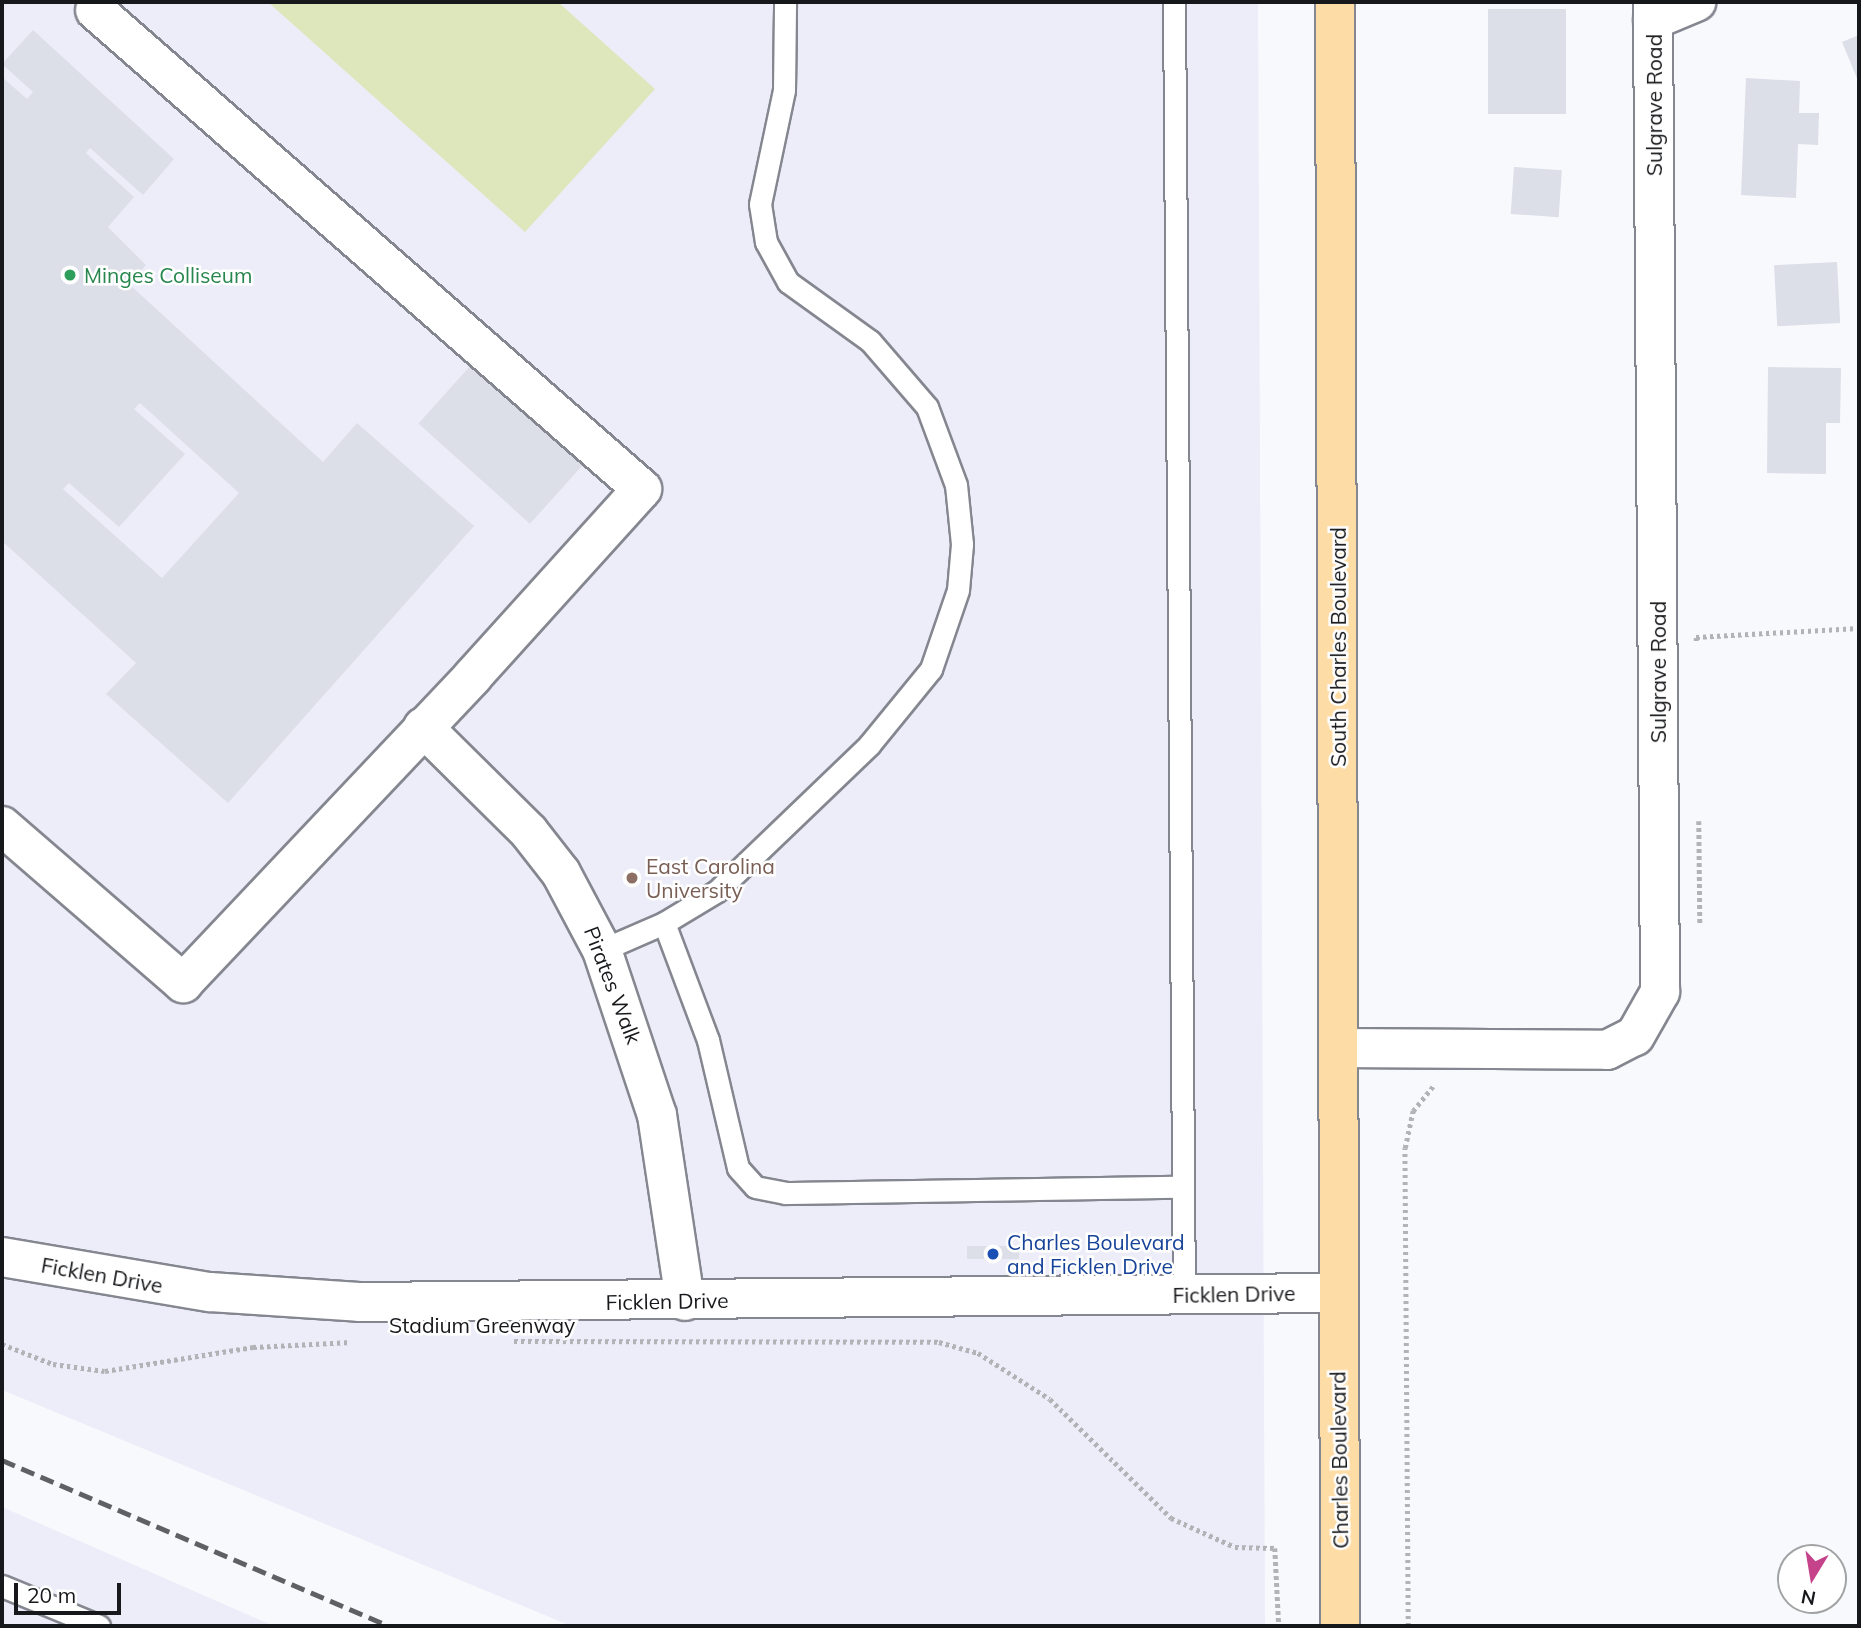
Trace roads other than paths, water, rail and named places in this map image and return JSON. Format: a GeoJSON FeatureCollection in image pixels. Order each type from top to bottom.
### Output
{"type":"FeatureCollection","features":[{"type":"Feature","properties":{"kind":"main road","name":"South Charles Boulevard"},"geometry":{"type":"LineString","coordinates":[[1335,2],[1339,1048],[1336,1293]]}},
{"type":"Feature","properties":{"kind":"main road","name":"Charles Boulevard"},"geometry":{"type":"LineString","coordinates":[[1336,1293],[1340,1626]]}},
{"type":"Feature","properties":{"kind":"street"},"geometry":{"type":"LineString","coordinates":[[1653,11],[1696,2]]}},
{"type":"Feature","properties":{"kind":"street"},"geometry":{"type":"LineString","coordinates":[[2,826],[183,983],[642,489],[95,10]]}},
{"type":"Feature","properties":{"kind":"street","name":"Sulgrave Road"},"geometry":{"type":"LineString","coordinates":[[1339,1048],[1607,1050],[1635,1036],[1660,992],[1653,11]]}},
{"type":"Feature","properties":{"kind":"street","name":"Pirates Walk"},"geometry":{"type":"LineString","coordinates":[[423,727],[529,832],[561,873],[602,950],[657,1115],[685,1301]]}},
{"type":"Feature","properties":{"kind":"street","name":"Ficklen Drive"},"geometry":{"type":"LineString","coordinates":[[2,1257],[126,1281],[286,1298],[685,1301],[1336,1293]]}},
{"type":"Feature","properties":{"kind":"lane"},"geometry":{"type":"LineString","coordinates":[[602,950],[664,923],[733,877],[895,716],[941,650],[961,571],[956,485],[928,407],[870,341],[788,282],[766,242],[760,204],[784,90],[785,2]]}},
{"type":"Feature","properties":{"kind":"lane"},"geometry":{"type":"LineString","coordinates":[[1174,2],[1184,1295]]}},
{"type":"Feature","properties":{"kind":"lane"},"geometry":{"type":"LineString","coordinates":[[664,923],[708,1040],[738,1168],[755,1187],[785,1193],[1182,1187]]}},
{"type":"Feature","properties":{"kind":"lane"},"geometry":{"type":"LineString","coordinates":[[2,1586],[99,1626]]}},
{"type":"Feature","properties":{"kind":"railway"},"geometry":{"type":"LineString","coordinates":[[2,1460],[390,1626]]}},
{"type":"Feature","properties":{"kind":"place","name":"Minges Colliseum"},"geometry":{"type":"Point","coordinates":[70,275]}},
{"type":"Feature","properties":{"kind":"place","name":"East Carolina University"},"geometry":{"type":"Point","coordinates":[632,878]}},
{"type":"Feature","properties":{"kind":"place","name":"Charles Boulevard and Ficklen Drive"},"geometry":{"type":"Point","coordinates":[993,1254]}}]}
